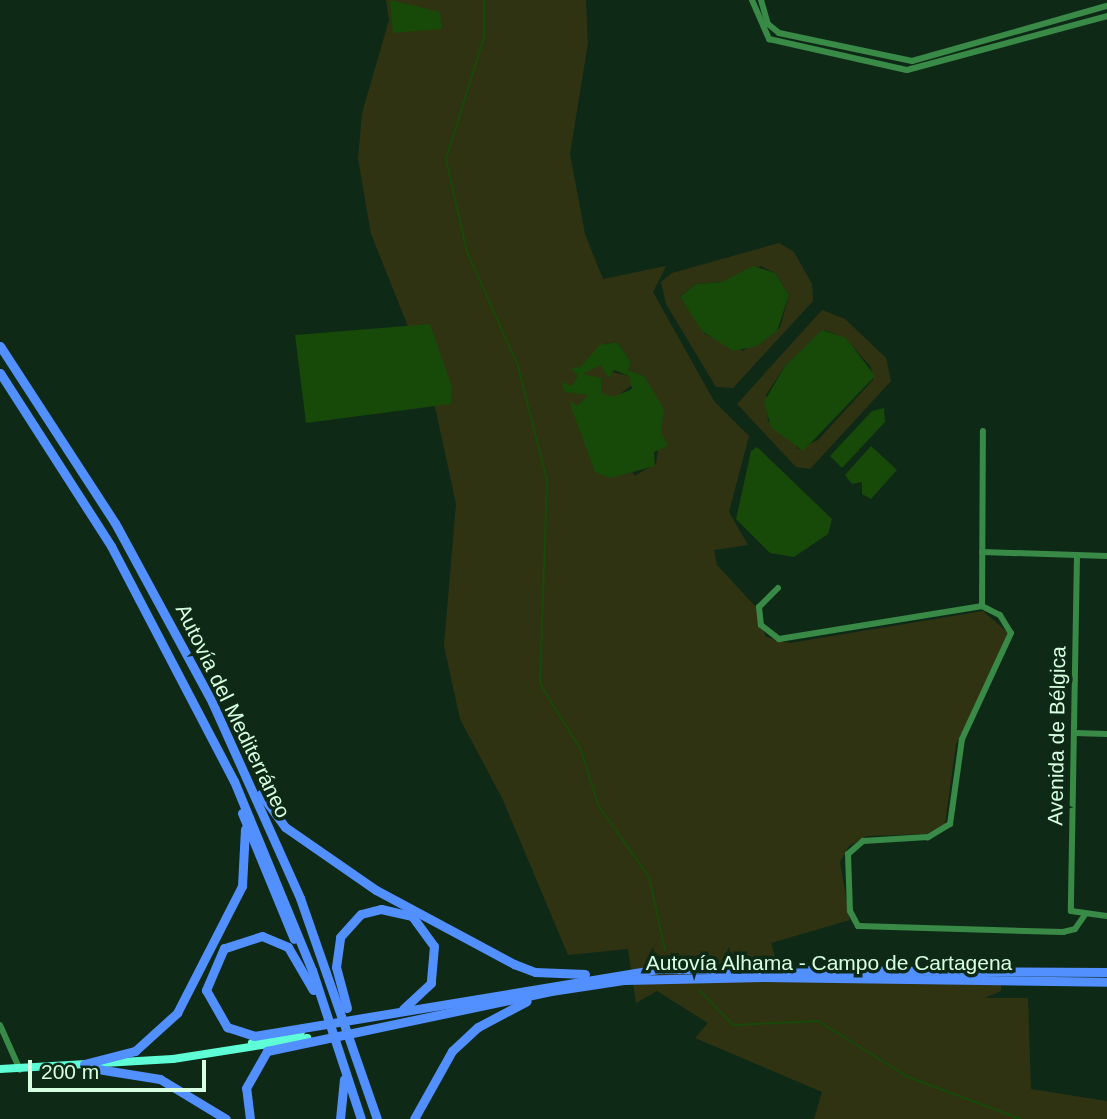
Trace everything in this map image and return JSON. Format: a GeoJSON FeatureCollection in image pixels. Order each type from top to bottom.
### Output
{"type":"FeatureCollection","features":[{"type":"Feature","properties":{"kind":"highway","name":"Autovía del Mediterráneo"},"geometry":{"type":"LineString","coordinates":[[0,346],[151,584],[249,778],[327,967],[379,1119]]}},
{"type":"Feature","properties":{"kind":"highway","name":"Autovía del Mediterráneo"},"geometry":{"type":"LineString","coordinates":[[0,373],[154,624],[261,843],[359,1119]]}},
{"type":"Feature","properties":{"kind":"highway"},"geometry":{"type":"LineString","coordinates":[[154,624],[243,817],[313,989],[359,1119]]}},
{"type":"Feature","properties":{"kind":"highway"},"geometry":{"type":"LineString","coordinates":[[249,778],[304,843],[514,964],[535,972],[622,972]]}},
{"type":"Feature","properties":{"kind":"highway"},"geometry":{"type":"LineString","coordinates":[[84,1066],[135,1051],[185,1002],[242,887],[248,850],[243,817]]}},
{"type":"Feature","properties":{"kind":"highway"},"geometry":{"type":"LineString","coordinates":[[372,1021],[422,997],[437,964],[426,930],[397,910],[362,914],[348,925],[335,952],[379,1119]]}},
{"type":"Feature","properties":{"kind":"highway"},"geometry":{"type":"LineString","coordinates":[[306,1035],[254,1036],[227,1027],[209,1003],[208,976],[224,948],[262,936],[288,947],[313,989]]}},
{"type":"Feature","properties":{"kind":"highway","name":"Autovía Alhama - Campo de Cartagena"},"geometry":{"type":"LineString","coordinates":[[622,972],[740,966],[1107,972]]}},
{"type":"Feature","properties":{"kind":"highway"},"geometry":{"type":"LineString","coordinates":[[250,1119],[246,1088],[258,1062],[267,1051],[306,1035],[622,972]]}},
{"type":"Feature","properties":{"kind":"highway","name":"Autovía Alhama - Campo de Cartagena"},"geometry":{"type":"LineString","coordinates":[[372,1021],[625,980],[763,976],[1107,982]]}},
{"type":"Feature","properties":{"kind":"highway"},"geometry":{"type":"LineString","coordinates":[[414,1119],[430,1083],[478,1027],[551,991]]}},
{"type":"Feature","properties":{"kind":"highway"},"geometry":{"type":"LineString","coordinates":[[84,1066],[160,1079],[226,1119]]}},
{"type":"Feature","properties":{"kind":"highway"},"geometry":{"type":"LineString","coordinates":[[340,1119],[344,1079]]}},
{"type":"Feature","properties":{"kind":"main road"},"geometry":{"type":"LineString","coordinates":[[0,1069],[84,1066],[306,1035]]}},
{"type":"Feature","properties":{"kind":"street"},"geometry":{"type":"LineString","coordinates":[[752,0],[769,39],[907,70],[1107,16]]}},
{"type":"Feature","properties":{"kind":"street"},"geometry":{"type":"LineString","coordinates":[[761,0],[768,24],[779,33],[912,61],[1107,6]]}},
{"type":"Feature","properties":{"kind":"street"},"geometry":{"type":"LineString","coordinates":[[982,606],[983,431]]}},
{"type":"Feature","properties":{"kind":"street"},"geometry":{"type":"LineString","coordinates":[[982,552],[1107,556]]}},
{"type":"Feature","properties":{"kind":"street","name":"Avenida de Bélgica"},"geometry":{"type":"LineString","coordinates":[[1077,555],[1076,916],[1084,916]]}},
{"type":"Feature","properties":{"kind":"street"},"geometry":{"type":"LineString","coordinates":[[778,588],[759,607],[761,625],[779,639],[982,606],[1004,620],[1011,638],[962,739],[950,824],[928,837],[854,845],[845,865],[850,911],[858,926],[870,930],[1063,932],[1075,929],[1084,916],[1107,916]]}},
{"type":"Feature","properties":{"kind":"street"},"geometry":{"type":"LineString","coordinates":[[1075,733],[1107,734]]}},
{"type":"Feature","properties":{"kind":"street"},"geometry":{"type":"LineString","coordinates":[[0,1025],[20,1070]]}},
{"type":"Feature","properties":{"kind":"shaded area"},"geometry":{"type":"Polygon","coordinates":[[[386,0],[586,0],[588,43],[570,154],[585,234],[603,279],[666,266],[653,292],[714,401],[749,436],[729,512],[748,545],[714,550],[717,565],[755,606],[766,637],[790,643],[983,611],[1007,632],[1003,655],[956,744],[945,824],[926,834],[867,836],[849,846],[840,862],[850,920],[771,943],[781,977],[1001,981],[1001,991],[985,998],[1028,998],[1031,1089],[1107,1101],[1107,1119],[814,1119],[822,1092],[695,1038],[708,1023],[657,991],[636,1003],[628,949],[568,955],[503,800],[460,719],[444,646],[456,504],[429,379],[371,234],[358,159],[362,113],[389,20],[386,0]],[[617,342],[604,344],[612,372],[629,376],[632,385],[621,393],[620,415],[634,476],[656,464],[663,417],[644,376],[628,370],[631,362],[617,342]]]}},
{"type":"Feature","properties":{"kind":"shaded area"},"geometry":{"type":"Polygon","coordinates":[[[390,0],[440,12],[442,29],[393,33],[390,0]]]}},
{"type":"Feature","properties":{"kind":"shaded area"},"geometry":{"type":"Polygon","coordinates":[[[779,243],[794,252],[812,284],[813,301],[733,388],[716,387],[666,304],[661,282],[672,273],[779,243]],[[761,266],[722,282],[696,284],[680,297],[705,334],[743,351],[780,328],[789,295],[775,273],[761,266]]]}},
{"type":"Feature","properties":{"kind":"shaded area"},"geometry":{"type":"Polygon","coordinates":[[[753,266],[775,273],[789,295],[777,331],[757,346],[733,351],[702,331],[680,297],[696,284],[722,282],[753,266]]]}},
{"type":"Feature","properties":{"kind":"shaded area"},"geometry":{"type":"Polygon","coordinates":[[[822,310],[845,319],[886,358],[891,381],[810,469],[796,467],[737,404],[822,310]],[[825,330],[785,366],[766,395],[768,421],[792,437],[798,449],[818,440],[873,380],[871,367],[846,339],[825,330]]]}},
{"type":"Feature","properties":{"kind":"shaded area"},"geometry":{"type":"Polygon","coordinates":[[[430,324],[452,387],[451,404],[306,423],[295,335],[430,324]]]}},
{"type":"Feature","properties":{"kind":"shaded area"},"geometry":{"type":"Polygon","coordinates":[[[822,330],[846,338],[875,376],[803,451],[771,427],[764,402],[785,366],[822,330]]]}},
{"type":"Feature","properties":{"kind":"shaded area"},"geometry":{"type":"Polygon","coordinates":[[[617,342],[631,362],[628,370],[644,376],[664,409],[661,432],[668,446],[654,452],[655,466],[610,478],[595,472],[571,407],[570,401],[577,406],[589,395],[565,392],[561,382],[572,386],[578,376],[571,368],[580,367],[600,345],[617,342]],[[600,365],[583,374],[601,378],[601,393],[613,397],[632,389],[629,376],[614,370],[609,378],[600,365]]]}},
{"type":"Feature","properties":{"kind":"shaded area"},"geometry":{"type":"Polygon","coordinates":[[[884,408],[885,422],[842,468],[830,456],[872,411],[884,408]]]}},
{"type":"Feature","properties":{"kind":"shaded area"},"geometry":{"type":"Polygon","coordinates":[[[871,446],[897,470],[871,499],[862,494],[862,482],[852,484],[845,475],[871,446]]]}},
{"type":"Feature","properties":{"kind":"shaded area"},"geometry":{"type":"Polygon","coordinates":[[[757,447],[832,519],[828,534],[794,557],[770,553],[736,519],[751,451],[757,447]]]}},
{"type":"Feature","properties":{"kind":"waterway"},"geometry":{"type":"LineString","coordinates":[[484,0],[484,37],[446,159],[467,252],[518,366],[547,481],[540,684],[581,750],[598,805],[649,877],[665,950]]}},
{"type":"Feature","properties":{"kind":"waterway"},"geometry":{"type":"LineString","coordinates":[[700,991],[733,1025],[818,1021],[908,1077],[1021,1119]]}}]}
